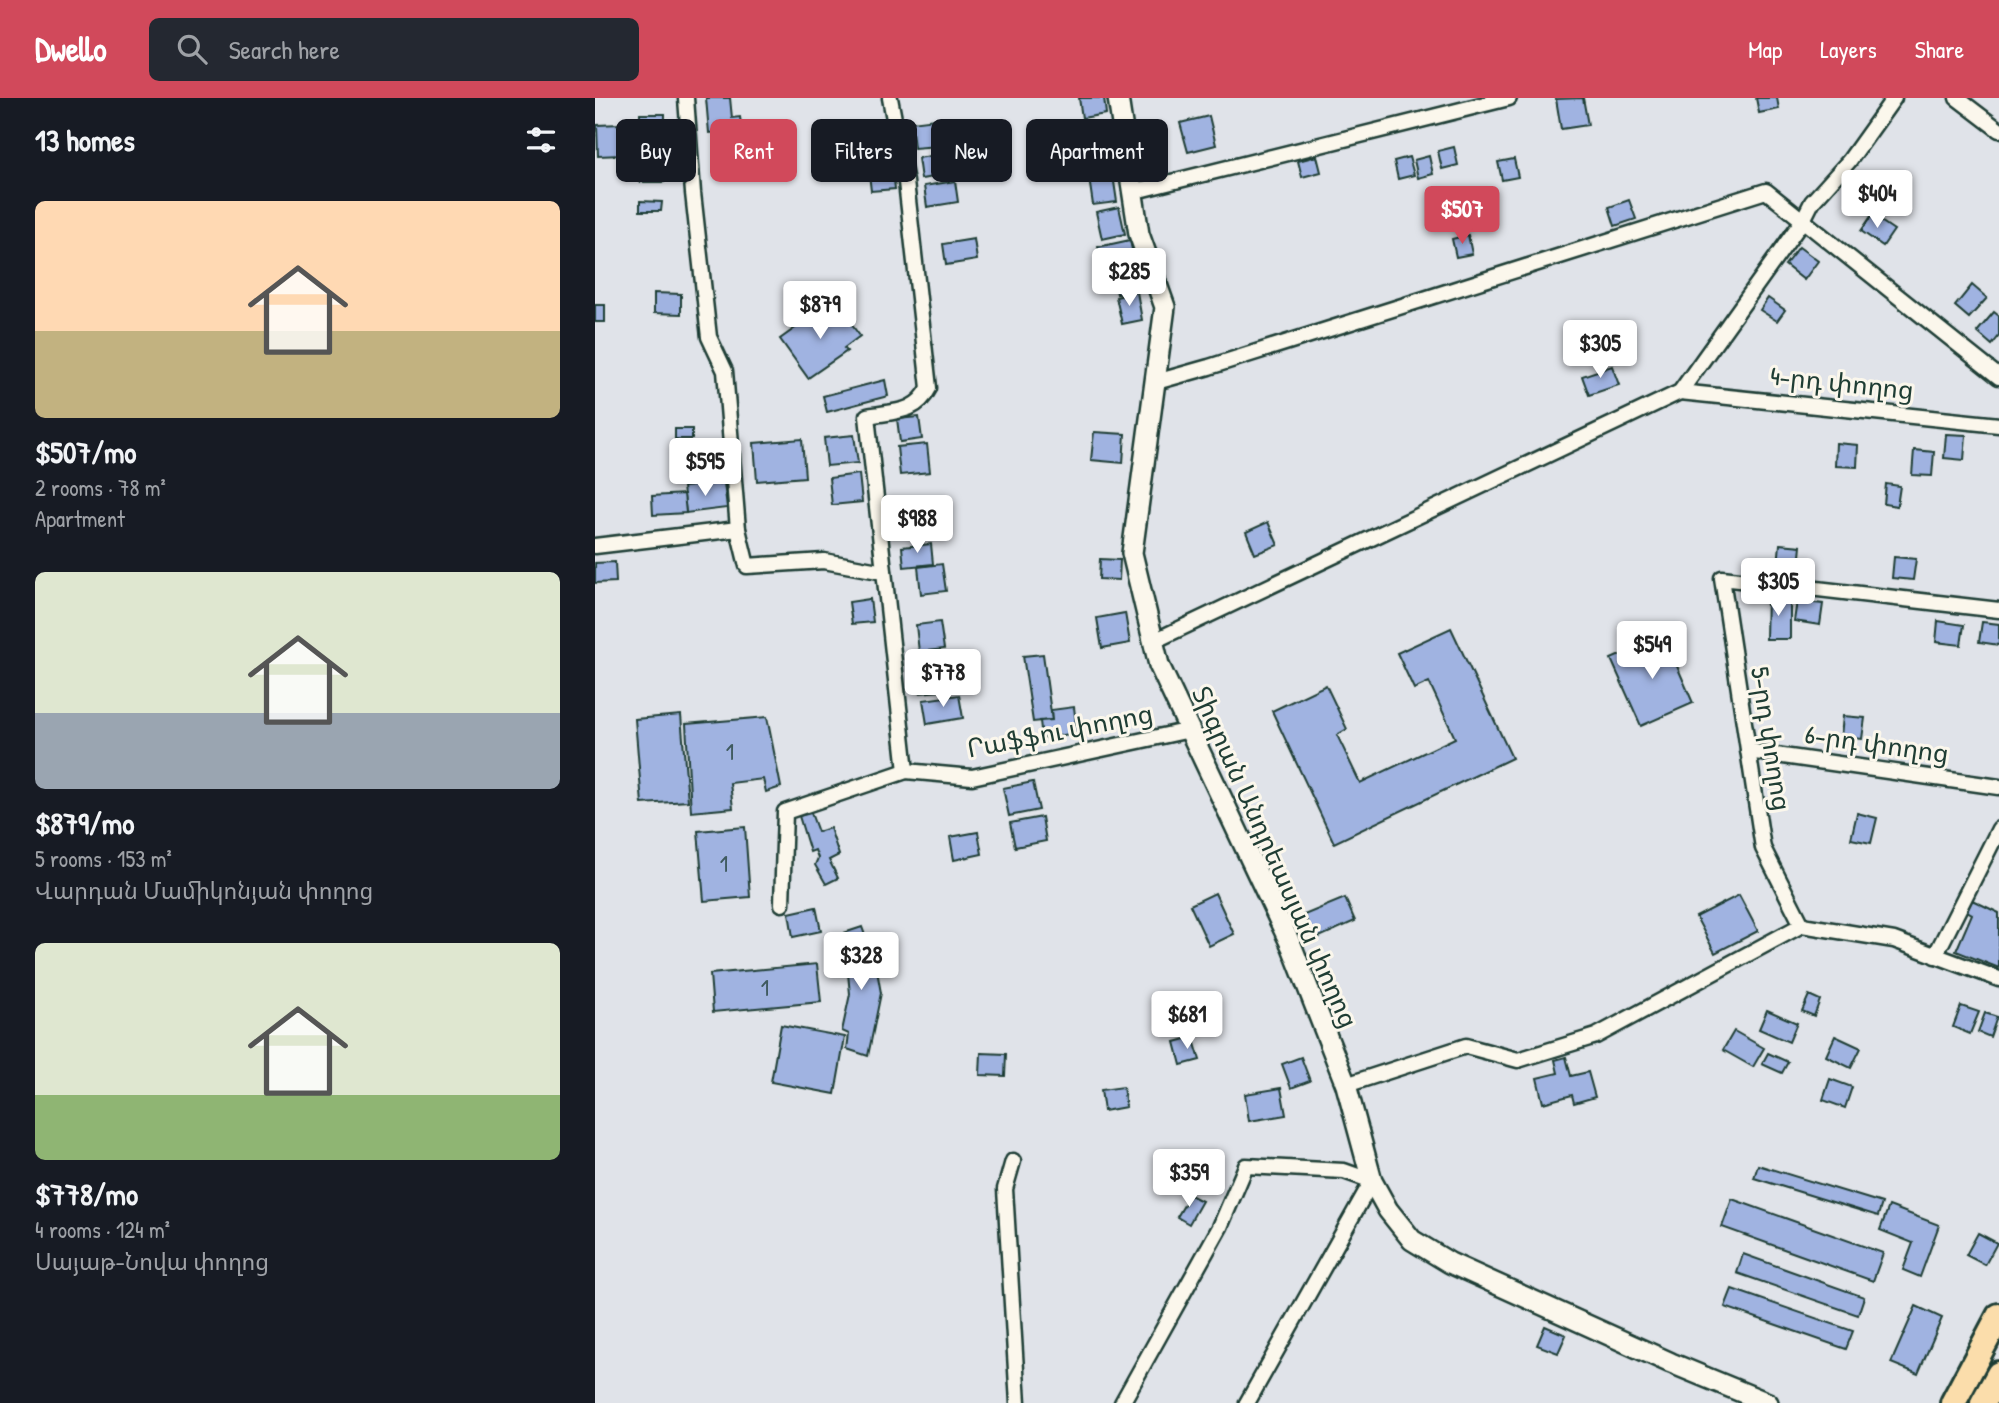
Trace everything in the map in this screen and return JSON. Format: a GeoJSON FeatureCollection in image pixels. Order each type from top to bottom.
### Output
{"type":"FeatureCollection","features":[{"type":"Feature","properties":{"kind":"highway"},"geometry":{"type":"LineString","coordinates":[[1953,1403],[1997,1323]]}},
{"type":"Feature","properties":{"kind":"highway"},"geometry":{"type":"LineString","coordinates":[[1983,1403],[1999,1374]]}},
{"type":"Feature","properties":{"kind":"main road","name":"Տիգրան Անդրեասյան փողոց"},"geometry":{"type":"LineString","coordinates":[[1118,98],[1139,234],[1165,307],[1132,553],[1159,665],[1292,947],[1346,1085],[1373,1181],[1388,1210],[1412,1240],[1450,1263],[1671,1363],[1768,1403]]}},
{"type":"Feature","properties":{"kind":"street"},"geometry":{"type":"LineString","coordinates":[[686,98],[693,193],[709,337],[725,371],[738,528],[747,566],[824,561],[884,572]]}},
{"type":"Feature","properties":{"kind":"street"},"geometry":{"type":"LineString","coordinates":[[890,98],[906,182],[929,388],[923,400],[912,408],[867,416],[906,771]]}},
{"type":"Feature","properties":{"kind":"street"},"geometry":{"type":"LineString","coordinates":[[1131,192],[1509,98]]}},
{"type":"Feature","properties":{"kind":"street"},"geometry":{"type":"LineString","coordinates":[[1154,641],[1679,392],[1803,220],[1812,202],[1849,161],[1894,98]]}},
{"type":"Feature","properties":{"kind":"street"},"geometry":{"type":"LineString","coordinates":[[1957,98],[1999,130]]}},
{"type":"Feature","properties":{"kind":"street"},"geometry":{"type":"LineString","coordinates":[[1156,382],[1766,191],[1999,377]]}},
{"type":"Feature","properties":{"kind":"street","name":"4-րդ փողոց"},"geometry":{"type":"LineString","coordinates":[[1679,392],[1999,425]]}},
{"type":"Feature","properties":{"kind":"street"},"geometry":{"type":"LineString","coordinates":[[595,546],[738,528]]}},
{"type":"Feature","properties":{"kind":"street","name":"5-րդ փողոց"},"geometry":{"type":"LineString","coordinates":[[1802,925],[1763,848],[1722,579],[1999,610]]}},
{"type":"Feature","properties":{"kind":"street","name":"Րաֆֆու փողոց"},"geometry":{"type":"LineString","coordinates":[[782,904],[785,812],[906,771],[972,777],[1190,730]]}},
{"type":"Feature","properties":{"kind":"street","name":"6-րդ փողոց"},"geometry":{"type":"LineString","coordinates":[[1748,751],[1999,787]]}},
{"type":"Feature","properties":{"kind":"street"},"geometry":{"type":"LineString","coordinates":[[1935,956],[1999,830]]}},
{"type":"Feature","properties":{"kind":"street"},"geometry":{"type":"LineString","coordinates":[[1346,1085],[1466,1046],[1518,1060],[1596,1036],[1802,925],[1894,940],[1999,979]]}},
{"type":"Feature","properties":{"kind":"street"},"geometry":{"type":"LineString","coordinates":[[1013,1161],[1005,1189],[1018,1403]]}},
{"type":"Feature","properties":{"kind":"street"},"geometry":{"type":"LineString","coordinates":[[1122,1403],[1220,1227],[1246,1166],[1344,1171],[1373,1181],[1248,1403]]}},
{"type":"Feature","properties":{"kind":"building"},"geometry":{"type":"Polygon","coordinates":[[[706,98],[730,98],[732,118],[740,119],[710,119],[709,133],[706,98]]]}},
{"type":"Feature","properties":{"kind":"building"},"geometry":{"type":"Polygon","coordinates":[[[1079,98],[1104,98],[1106,114],[1082,118],[1079,98]]]}},
{"type":"Feature","properties":{"kind":"building"},"geometry":{"type":"Polygon","coordinates":[[[1583,98],[1588,125],[1561,129],[1556,99],[1583,98]]]}},
{"type":"Feature","properties":{"kind":"building"},"geometry":{"type":"Polygon","coordinates":[[[1756,98],[1777,98],[1779,109],[1759,113],[1756,98]]]}},
{"type":"Feature","properties":{"kind":"building"},"geometry":{"type":"Polygon","coordinates":[[[640,114],[665,114],[665,119],[640,119],[640,114]]]}},
{"type":"Feature","properties":{"kind":"building"},"geometry":{"type":"Polygon","coordinates":[[[1209,116],[1216,145],[1188,152],[1180,123],[1209,116]]]}},
{"type":"Feature","properties":{"kind":"building"},"geometry":{"type":"Polygon","coordinates":[[[931,120],[931,147],[917,148],[917,121],[931,120]]]}},
{"type":"Feature","properties":{"kind":"building"},"geometry":{"type":"Polygon","coordinates":[[[616,124],[616,155],[598,156],[597,125],[616,124]]]}},
{"type":"Feature","properties":{"kind":"building"},"geometry":{"type":"Polygon","coordinates":[[[1454,147],[1458,165],[1442,169],[1438,151],[1454,147]]]}},
{"type":"Feature","properties":{"kind":"building"},"geometry":{"type":"Polygon","coordinates":[[[931,156],[931,177],[921,179],[918,158],[931,156]]]}},
{"type":"Feature","properties":{"kind":"building"},"geometry":{"type":"Polygon","coordinates":[[[1317,156],[1321,172],[1302,177],[1298,161],[1317,156]]]}},
{"type":"Feature","properties":{"kind":"building"},"geometry":{"type":"Polygon","coordinates":[[[1429,156],[1433,174],[1418,178],[1414,160],[1429,156]]]}},
{"type":"Feature","properties":{"kind":"building"},"geometry":{"type":"Polygon","coordinates":[[[1409,157],[1414,175],[1398,179],[1394,161],[1409,157]]]}},
{"type":"Feature","properties":{"kind":"building"},"geometry":{"type":"Polygon","coordinates":[[[1514,159],[1518,177],[1502,180],[1498,162],[1514,159]]]}},
{"type":"Feature","properties":{"kind":"building"},"geometry":{"type":"Polygon","coordinates":[[[870,182],[894,182],[895,189],[871,191],[870,182]]]}},
{"type":"Feature","properties":{"kind":"building"},"geometry":{"type":"Polygon","coordinates":[[[955,182],[958,202],[927,207],[924,186],[955,182]]]}},
{"type":"Feature","properties":{"kind":"building"},"geometry":{"type":"Polygon","coordinates":[[[1090,182],[1114,182],[1117,202],[1093,205],[1090,182]]]}},
{"type":"Feature","properties":{"kind":"building"},"geometry":{"type":"Polygon","coordinates":[[[1629,200],[1636,219],[1615,226],[1609,207],[1629,200]]]}},
{"type":"Feature","properties":{"kind":"building"},"geometry":{"type":"Polygon","coordinates":[[[640,201],[662,202],[661,211],[640,211],[640,201]]]}},
{"type":"Feature","properties":{"kind":"building"},"geometry":{"type":"Polygon","coordinates":[[[1119,207],[1125,234],[1102,239],[1096,212],[1119,207]]]}},
{"type":"Feature","properties":{"kind":"building"},"geometry":{"type":"Polygon","coordinates":[[[1872,215],[1894,230],[1883,246],[1861,231],[1872,215]]]}},
{"type":"Feature","properties":{"kind":"building"},"geometry":{"type":"Polygon","coordinates":[[[1468,235],[1472,254],[1456,257],[1452,239],[1468,235]]]}},
{"type":"Feature","properties":{"kind":"building"},"geometry":{"type":"Polygon","coordinates":[[[974,239],[977,260],[946,265],[943,244],[974,239]]]}},
{"type":"Feature","properties":{"kind":"building"},"geometry":{"type":"Polygon","coordinates":[[[1130,240],[1134,259],[1103,267],[1098,247],[1130,240]]]}},
{"type":"Feature","properties":{"kind":"building"},"geometry":{"type":"Polygon","coordinates":[[[1799,247],[1818,261],[1804,280],[1785,265],[1799,247]]]}},
{"type":"Feature","properties":{"kind":"building"},"geometry":{"type":"Polygon","coordinates":[[[1136,263],[1141,290],[1117,294],[1112,267],[1136,263]]]}},
{"type":"Feature","properties":{"kind":"building"},"geometry":{"type":"Polygon","coordinates":[[[1972,285],[1987,298],[1969,318],[1955,306],[1972,285]]]}},
{"type":"Feature","properties":{"kind":"building"},"geometry":{"type":"Polygon","coordinates":[[[1137,292],[1142,320],[1122,324],[1116,297],[1137,292]]]}},
{"type":"Feature","properties":{"kind":"building"},"geometry":{"type":"Polygon","coordinates":[[[654,293],[681,294],[681,314],[654,313],[654,293]]]}},
{"type":"Feature","properties":{"kind":"building"},"geometry":{"type":"Polygon","coordinates":[[[1768,298],[1785,310],[1777,321],[1760,310],[1768,298]]]}},
{"type":"Feature","properties":{"kind":"building"},"geometry":{"type":"Polygon","coordinates":[[[595,305],[605,305],[605,322],[595,322],[595,305]]]}},
{"type":"Feature","properties":{"kind":"building"},"geometry":{"type":"Polygon","coordinates":[[[840,309],[860,336],[844,348],[847,351],[808,378],[780,339],[819,311],[825,320],[840,309]]]}},
{"type":"Feature","properties":{"kind":"building"},"geometry":{"type":"Polygon","coordinates":[[[1994,312],[1999,316],[1999,336],[1992,345],[1977,332],[1994,312]]]}},
{"type":"Feature","properties":{"kind":"building"},"geometry":{"type":"Polygon","coordinates":[[[1612,366],[1619,385],[1589,395],[1582,376],[1612,366]]]}},
{"type":"Feature","properties":{"kind":"building"},"geometry":{"type":"Polygon","coordinates":[[[885,380],[888,396],[827,412],[823,396],[885,380]]]}},
{"type":"Feature","properties":{"kind":"building"},"geometry":{"type":"Polygon","coordinates":[[[919,417],[922,439],[900,442],[897,419],[919,417]]]}},
{"type":"Feature","properties":{"kind":"building"},"geometry":{"type":"Polygon","coordinates":[[[675,429],[692,429],[692,439],[675,439],[675,429]]]}},
{"type":"Feature","properties":{"kind":"building"},"geometry":{"type":"Polygon","coordinates":[[[1094,432],[1125,434],[1123,463],[1091,460],[1094,432]]]}},
{"type":"Feature","properties":{"kind":"building"},"geometry":{"type":"Polygon","coordinates":[[[1946,434],[1966,435],[1964,460],[1944,458],[1946,434]]]}},
{"type":"Feature","properties":{"kind":"building"},"geometry":{"type":"Polygon","coordinates":[[[854,435],[858,463],[827,466],[824,438],[854,435]]]}},
{"type":"Feature","properties":{"kind":"building"},"geometry":{"type":"Polygon","coordinates":[[[802,439],[805,477],[757,481],[754,443],[802,439]]]}},
{"type":"Feature","properties":{"kind":"building"},"geometry":{"type":"Polygon","coordinates":[[[1836,443],[1858,445],[1857,467],[1835,466],[1836,443]]]}},
{"type":"Feature","properties":{"kind":"building"},"geometry":{"type":"Polygon","coordinates":[[[927,444],[930,472],[900,475],[897,447],[927,444]]]}},
{"type":"Feature","properties":{"kind":"building"},"geometry":{"type":"Polygon","coordinates":[[[1914,450],[1934,452],[1932,476],[1912,475],[1914,450]]]}},
{"type":"Feature","properties":{"kind":"building"},"geometry":{"type":"Polygon","coordinates":[[[859,474],[862,502],[832,505],[829,478],[859,474]]]}},
{"type":"Feature","properties":{"kind":"building"},"geometry":{"type":"Polygon","coordinates":[[[724,483],[727,508],[686,513],[683,487],[724,483]]]}},
{"type":"Feature","properties":{"kind":"building"},"geometry":{"type":"Polygon","coordinates":[[[1886,484],[1900,486],[1897,506],[1884,504],[1886,484]]]}},
{"type":"Feature","properties":{"kind":"building"},"geometry":{"type":"Polygon","coordinates":[[[684,494],[686,513],[653,515],[652,496],[684,494]]]}},
{"type":"Feature","properties":{"kind":"building"},"geometry":{"type":"Polygon","coordinates":[[[1268,522],[1278,545],[1255,554],[1246,532],[1268,522]]]}},
{"type":"Feature","properties":{"kind":"building"},"geometry":{"type":"Polygon","coordinates":[[[931,544],[933,564],[904,567],[902,547],[931,544]]]}},
{"type":"Feature","properties":{"kind":"building"},"geometry":{"type":"Polygon","coordinates":[[[1780,544],[1801,546],[1799,567],[1778,565],[1780,544]]]}},
{"type":"Feature","properties":{"kind":"building"},"geometry":{"type":"Polygon","coordinates":[[[1894,557],[1916,559],[1913,580],[1892,578],[1894,557]]]}},
{"type":"Feature","properties":{"kind":"building"},"geometry":{"type":"Polygon","coordinates":[[[1100,559],[1120,560],[1119,580],[1099,579],[1100,559]]]}},
{"type":"Feature","properties":{"kind":"building"},"geometry":{"type":"Polygon","coordinates":[[[615,562],[616,582],[595,583],[595,563],[615,562]]]}},
{"type":"Feature","properties":{"kind":"building"},"geometry":{"type":"Polygon","coordinates":[[[942,564],[946,591],[921,594],[918,567],[942,564]]]}},
{"type":"Feature","properties":{"kind":"building"},"geometry":{"type":"Polygon","coordinates":[[[1767,597],[1790,598],[1790,639],[1766,639],[1767,597]]]}},
{"type":"Feature","properties":{"kind":"building"},"geometry":{"type":"Polygon","coordinates":[[[870,599],[873,622],[852,624],[849,602],[870,599]]]}},
{"type":"Feature","properties":{"kind":"building"},"geometry":{"type":"Polygon","coordinates":[[[1797,601],[1823,604],[1820,625],[1794,621],[1797,601]]]}},
{"type":"Feature","properties":{"kind":"building"},"geometry":{"type":"Polygon","coordinates":[[[1125,613],[1130,643],[1102,648],[1097,618],[1125,613]]]}},
{"type":"Feature","properties":{"kind":"building"},"geometry":{"type":"Polygon","coordinates":[[[1938,621],[1964,625],[1961,645],[1936,642],[1938,621]]]}},
{"type":"Feature","properties":{"kind":"building"},"geometry":{"type":"Polygon","coordinates":[[[940,622],[944,649],[919,652],[916,625],[940,622]]]}},
{"type":"Feature","properties":{"kind":"building"},"geometry":{"type":"Polygon","coordinates":[[[1982,622],[1999,624],[1999,645],[1979,642],[1982,622]]]}},
{"type":"Feature","properties":{"kind":"building"},"geometry":{"type":"Polygon","coordinates":[[[1451,628],[1512,758],[1334,843],[1272,711],[1326,685],[1347,729],[1337,735],[1360,783],[1455,738],[1429,682],[1414,689],[1397,653],[1451,628]]]}},
{"type":"Feature","properties":{"kind":"building"},"geometry":{"type":"Polygon","coordinates":[[[1664,636],[1693,703],[1641,726],[1611,659],[1664,636]]]}},
{"type":"Feature","properties":{"kind":"building"},"geometry":{"type":"Polygon","coordinates":[[[1043,654],[1052,720],[1033,722],[1023,656],[1043,654]]]}},
{"type":"Feature","properties":{"kind":"building"},"geometry":{"type":"Polygon","coordinates":[[[952,667],[953,675],[962,674],[963,689],[919,693],[917,671],[952,667]]]}},
{"type":"Feature","properties":{"kind":"building"},"geometry":{"type":"Polygon","coordinates":[[[959,695],[963,718],[927,724],[923,700],[959,695]]]}},
{"type":"Feature","properties":{"kind":"building"},"geometry":{"type":"Polygon","coordinates":[[[1074,707],[1077,733],[1042,738],[1040,721],[1052,720],[1051,710],[1074,707]]]}},
{"type":"Feature","properties":{"kind":"building"},"geometry":{"type":"Polygon","coordinates":[[[681,715],[688,801],[642,804],[635,719],[681,715]]]}},
{"type":"Feature","properties":{"kind":"building"},"geometry":{"type":"Polygon","coordinates":[[[1843,716],[1865,718],[1862,739],[1841,737],[1843,716]]]}},
{"type":"Feature","properties":{"kind":"building"},"geometry":{"type":"Polygon","coordinates":[[[767,717],[781,787],[766,792],[763,779],[730,783],[733,808],[691,812],[686,724],[767,717]]]}},
{"type":"Feature","properties":{"kind":"building"},"geometry":{"type":"Polygon","coordinates":[[[1033,782],[1039,810],[1009,816],[1003,788],[1033,782]]]}},
{"type":"Feature","properties":{"kind":"building"},"geometry":{"type":"Polygon","coordinates":[[[811,813],[818,832],[830,828],[839,855],[829,860],[838,878],[826,884],[815,865],[818,858],[815,850],[810,852],[799,816],[811,813]]]}},
{"type":"Feature","properties":{"kind":"building"},"geometry":{"type":"Polygon","coordinates":[[[1857,813],[1877,818],[1871,843],[1851,839],[1857,813]]]}},
{"type":"Feature","properties":{"kind":"building"},"geometry":{"type":"Polygon","coordinates":[[[1042,817],[1046,841],[1015,847],[1010,823],[1042,817]]]}},
{"type":"Feature","properties":{"kind":"building"},"geometry":{"type":"Polygon","coordinates":[[[745,827],[750,897],[704,901],[698,831],[745,827]]]}},
{"type":"Feature","properties":{"kind":"building"},"geometry":{"type":"Polygon","coordinates":[[[978,832],[982,854],[954,860],[950,837],[978,832]]]}},
{"type":"Feature","properties":{"kind":"building"},"geometry":{"type":"Polygon","coordinates":[[[1215,893],[1234,934],[1209,946],[1190,905],[1215,893]]]}},
{"type":"Feature","properties":{"kind":"building"},"geometry":{"type":"Polygon","coordinates":[[[1739,895],[1758,931],[1715,953],[1696,917],[1739,895]]]}},
{"type":"Feature","properties":{"kind":"building"},"geometry":{"type":"Polygon","coordinates":[[[1345,898],[1355,921],[1315,939],[1304,915],[1345,898]]]}},
{"type":"Feature","properties":{"kind":"building"},"geometry":{"type":"Polygon","coordinates":[[[1972,900],[1999,913],[1999,968],[1956,951],[1972,914],[1967,911],[1972,900]]]}},
{"type":"Feature","properties":{"kind":"building"},"geometry":{"type":"Polygon","coordinates":[[[816,907],[821,931],[793,937],[789,913],[816,907]]]}},
{"type":"Feature","properties":{"kind":"building"},"geometry":{"type":"Polygon","coordinates":[[[862,927],[876,965],[881,993],[868,1056],[847,1049],[849,1034],[842,1031],[850,994],[844,933],[862,927]]]}},
{"type":"Feature","properties":{"kind":"building"},"geometry":{"type":"Polygon","coordinates":[[[817,964],[821,1002],[713,1012],[710,974],[817,964]]]}},
{"type":"Feature","properties":{"kind":"building"},"geometry":{"type":"Polygon","coordinates":[[[1809,995],[1820,1000],[1814,1016],[1802,1011],[1809,995]]]}},
{"type":"Feature","properties":{"kind":"building"},"geometry":{"type":"Polygon","coordinates":[[[1961,1006],[1979,1012],[1970,1034],[1953,1027],[1961,1006]]]}},
{"type":"Feature","properties":{"kind":"building"},"geometry":{"type":"Polygon","coordinates":[[[1177,1010],[1182,1029],[1164,1033],[1160,1015],[1177,1010]]]}},
{"type":"Feature","properties":{"kind":"building"},"geometry":{"type":"Polygon","coordinates":[[[1767,1010],[1797,1023],[1789,1042],[1759,1029],[1767,1010]]]}},
{"type":"Feature","properties":{"kind":"building"},"geometry":{"type":"Polygon","coordinates":[[[1985,1013],[1997,1017],[1990,1037],[1978,1032],[1985,1013]]]}},
{"type":"Feature","properties":{"kind":"building"},"geometry":{"type":"Polygon","coordinates":[[[781,1025],[845,1037],[835,1094],[771,1082],[781,1025]]]}},
{"type":"Feature","properties":{"kind":"building"},"geometry":{"type":"Polygon","coordinates":[[[1734,1031],[1764,1048],[1753,1067],[1723,1050],[1734,1031]]]}},
{"type":"Feature","properties":{"kind":"building"},"geometry":{"type":"Polygon","coordinates":[[[1835,1036],[1861,1048],[1851,1068],[1826,1056],[1835,1036]]]}},
{"type":"Feature","properties":{"kind":"building"},"geometry":{"type":"Polygon","coordinates":[[[1193,1037],[1200,1060],[1181,1065],[1175,1042],[1193,1037]]]}},
{"type":"Feature","properties":{"kind":"building"},"geometry":{"type":"Polygon","coordinates":[[[981,1053],[1006,1054],[1005,1076],[980,1075],[981,1053]]]}},
{"type":"Feature","properties":{"kind":"building"},"geometry":{"type":"Polygon","coordinates":[[[1768,1053],[1788,1062],[1782,1073],[1762,1064],[1768,1053]]]}},
{"type":"Feature","properties":{"kind":"building"},"geometry":{"type":"Polygon","coordinates":[[[1301,1057],[1310,1081],[1291,1088],[1282,1064],[1301,1057]]]}},
{"type":"Feature","properties":{"kind":"building"},"geometry":{"type":"Polygon","coordinates":[[[1566,1057],[1571,1076],[1588,1072],[1595,1097],[1574,1103],[1572,1095],[1543,1103],[1537,1078],[1558,1073],[1555,1060],[1566,1057]]]}},
{"type":"Feature","properties":{"kind":"building"},"geometry":{"type":"Polygon","coordinates":[[[1830,1079],[1852,1087],[1845,1108],[1823,1100],[1830,1079]]]}},
{"type":"Feature","properties":{"kind":"building"},"geometry":{"type":"Polygon","coordinates":[[[1123,1087],[1126,1107],[1104,1111],[1101,1090],[1123,1087]]]}},
{"type":"Feature","properties":{"kind":"building"},"geometry":{"type":"Polygon","coordinates":[[[1281,1088],[1286,1115],[1249,1121],[1245,1094],[1281,1088]]]}},
{"type":"Feature","properties":{"kind":"building"},"geometry":{"type":"Polygon","coordinates":[[[1758,1165],[1882,1203],[1878,1216],[1754,1178],[1758,1165]]]}},
{"type":"Feature","properties":{"kind":"building"},"geometry":{"type":"Polygon","coordinates":[[[1190,1195],[1202,1201],[1189,1224],[1177,1217],[1190,1195]]]}},
{"type":"Feature","properties":{"kind":"building"},"geometry":{"type":"Polygon","coordinates":[[[1732,1199],[1883,1253],[1873,1281],[1722,1227],[1732,1199]]]}},
{"type":"Feature","properties":{"kind":"building"},"geometry":{"type":"Polygon","coordinates":[[[1889,1206],[1939,1225],[1920,1277],[1903,1270],[1913,1243],[1880,1230],[1889,1206]]]}},
{"type":"Feature","properties":{"kind":"building"},"geometry":{"type":"Polygon","coordinates":[[[1978,1233],[1997,1243],[1985,1265],[1966,1255],[1978,1233]]]}},
{"type":"Feature","properties":{"kind":"building"},"geometry":{"type":"Polygon","coordinates":[[[1743,1254],[1864,1297],[1858,1315],[1737,1273],[1743,1254]]]}},
{"type":"Feature","properties":{"kind":"building"},"geometry":{"type":"Polygon","coordinates":[[[1732,1289],[1853,1331],[1846,1349],[1725,1307],[1732,1289]]]}},
{"type":"Feature","properties":{"kind":"building"},"geometry":{"type":"Polygon","coordinates":[[[1916,1306],[1942,1318],[1918,1374],[1891,1363],[1916,1306]]]}},
{"type":"Feature","properties":{"kind":"building"},"geometry":{"type":"Polygon","coordinates":[[[1545,1326],[1566,1335],[1558,1353],[1537,1345],[1545,1326]]]}}]}
